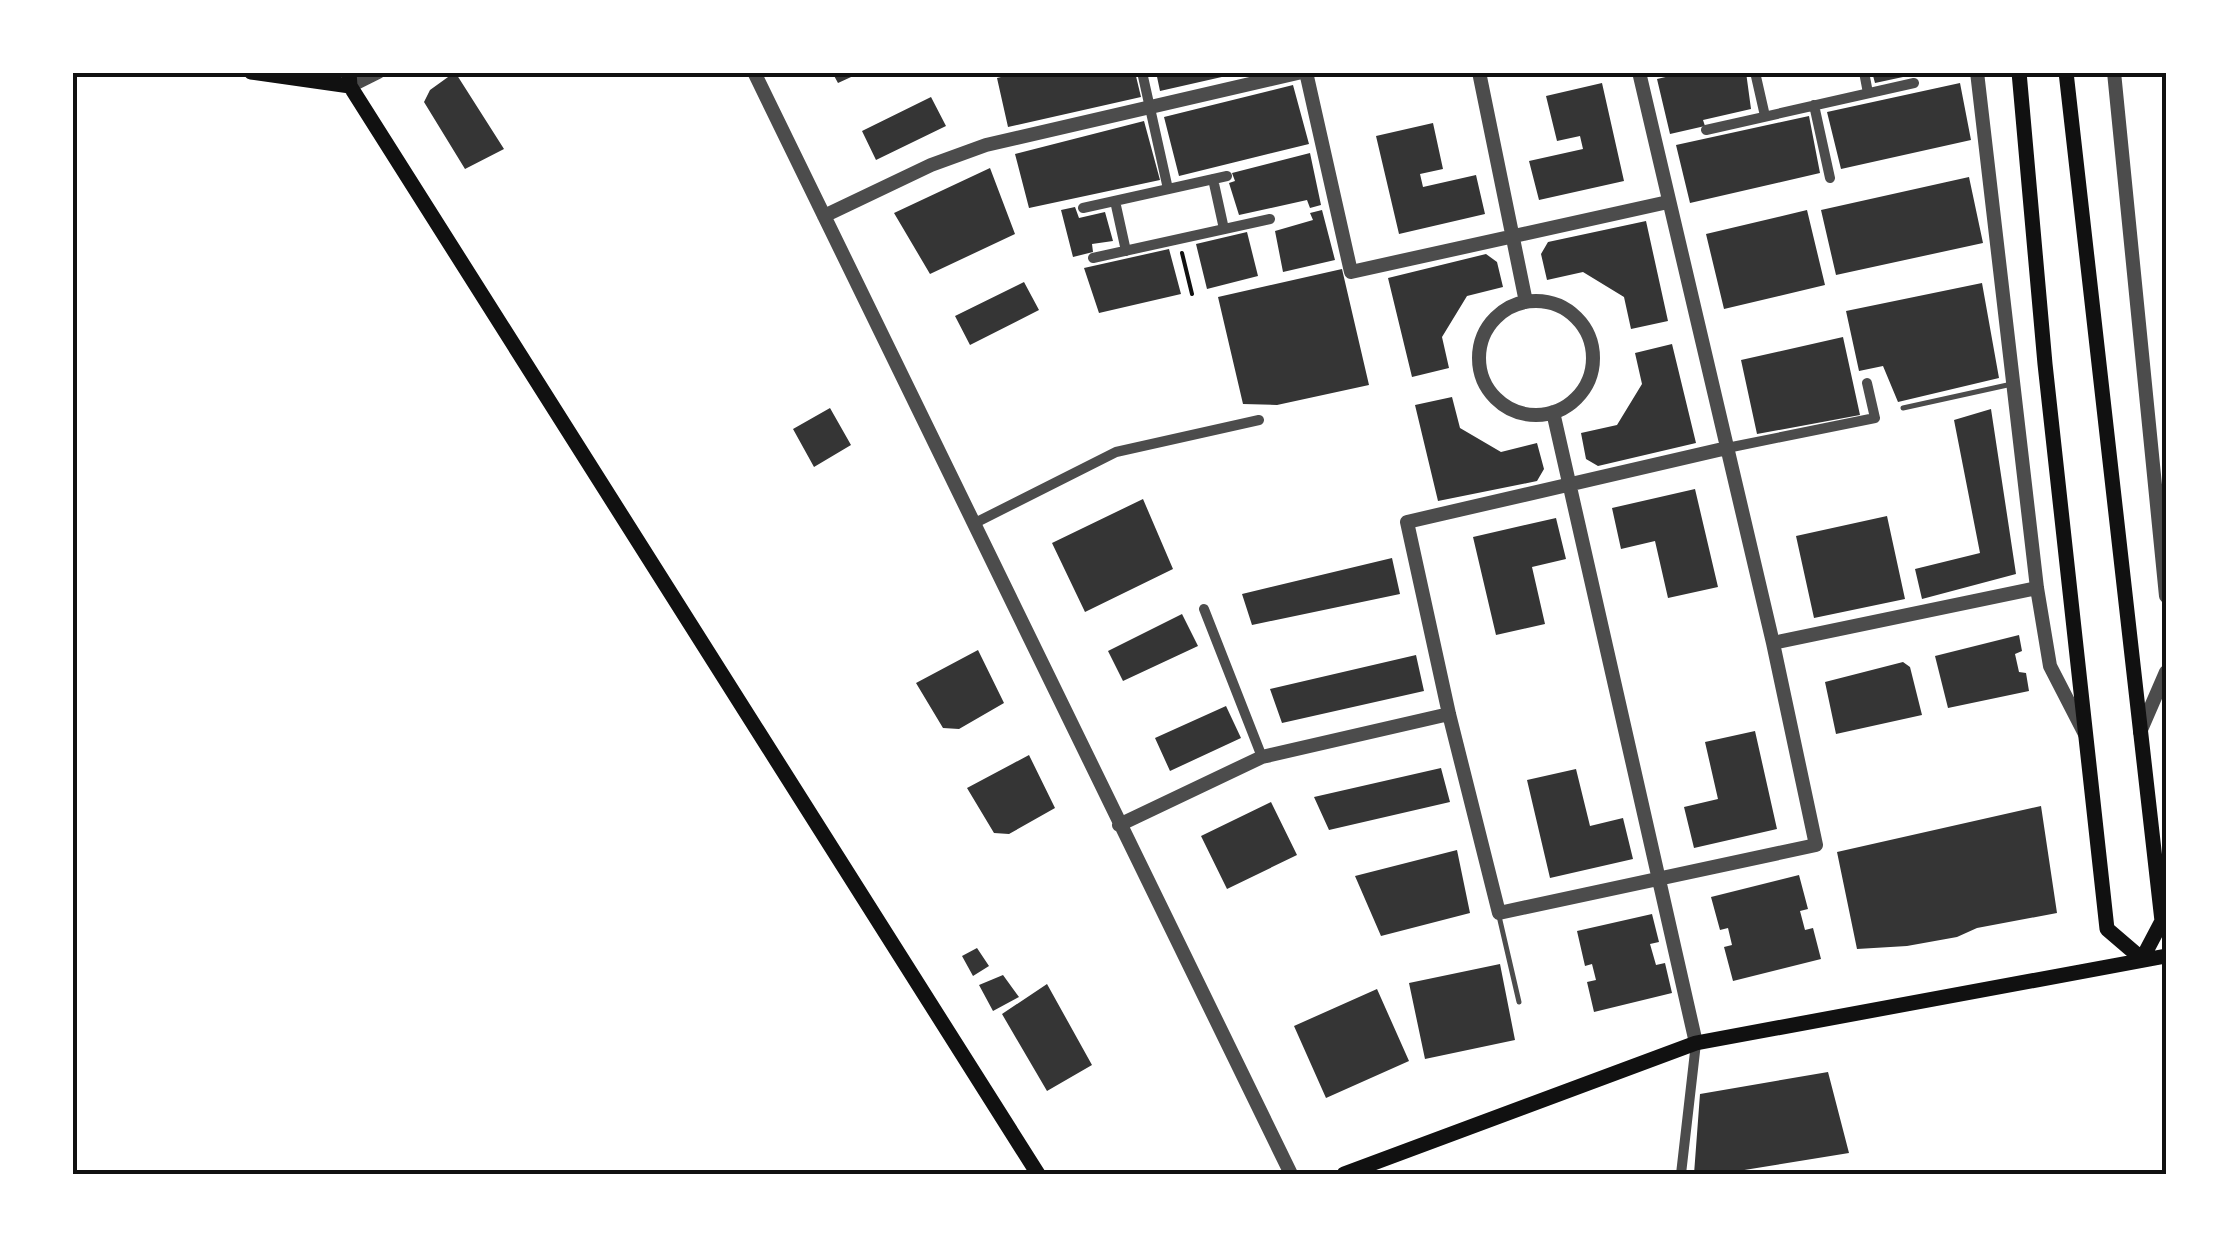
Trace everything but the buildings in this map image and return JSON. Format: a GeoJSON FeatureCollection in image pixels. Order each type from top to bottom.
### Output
{"type":"FeatureCollection","features":[{"type":"Feature","properties":{"kind":"main road"},"geometry":{"type":"LineString","coordinates":[[251,72],[350,79],[1038,1174]]}},
{"type":"Feature","properties":{"kind":"main road"},"geometry":{"type":"LineString","coordinates":[[2019,72],[2048,384],[2108,929],[2142,959]]}},
{"type":"Feature","properties":{"kind":"main road"},"geometry":{"type":"LineString","coordinates":[[2066,72],[2162,921],[2142,959]]}},
{"type":"Feature","properties":{"kind":"main road"},"geometry":{"type":"LineString","coordinates":[[1344,1174],[1696,1044],[2166,956]]}},
{"type":"Feature","properties":{"kind":"street"},"geometry":{"type":"LineString","coordinates":[[350,79],[378,72]]}},
{"type":"Feature","properties":{"kind":"street"},"geometry":{"type":"LineString","coordinates":[[754,72],[1291,1174]]}},
{"type":"Feature","properties":{"kind":"street"},"geometry":{"type":"LineString","coordinates":[[1142,72],[1168,189]]}},
{"type":"Feature","properties":{"kind":"street"},"geometry":{"type":"LineString","coordinates":[[824,216],[931,165],[986,145],[1304,72],[1350,272],[1668,202]]}},
{"type":"Feature","properties":{"kind":"street"},"geometry":{"type":"LineString","coordinates":[[1479,72],[1526,302]]}},
{"type":"Feature","properties":{"kind":"street"},"geometry":{"type":"LineString","coordinates":[[1639,72],[1668,202],[1727,448],[1773,643],[1816,845],[1499,913],[1407,522],[1727,448],[1874,418],[1866,383]]}},
{"type":"Feature","properties":{"kind":"street"},"geometry":{"type":"LineString","coordinates":[[1755,72],[1765,116]]}},
{"type":"Feature","properties":{"kind":"street"},"geometry":{"type":"LineString","coordinates":[[1864,72],[1868,93]]}},
{"type":"Feature","properties":{"kind":"street"},"geometry":{"type":"LineString","coordinates":[[1977,72],[2037,588],[2050,666],[2086,737]]}},
{"type":"Feature","properties":{"kind":"street"},"geometry":{"type":"LineString","coordinates":[[2114,72],[2166,596]]}},
{"type":"Feature","properties":{"kind":"street"},"geometry":{"type":"LineString","coordinates":[[1706,130],[1914,84]]}},
{"type":"Feature","properties":{"kind":"street"},"geometry":{"type":"LineString","coordinates":[[1814,105],[1830,178]]}},
{"type":"Feature","properties":{"kind":"street"},"geometry":{"type":"LineString","coordinates":[[1082,208],[1227,176]]}},
{"type":"Feature","properties":{"kind":"street"},"geometry":{"type":"LineString","coordinates":[[1213,179],[1224,229]]}},
{"type":"Feature","properties":{"kind":"street"},"geometry":{"type":"LineString","coordinates":[[1115,201],[1126,251]]}},
{"type":"Feature","properties":{"kind":"street"},"geometry":{"type":"LineString","coordinates":[[1093,258],[1270,219]]}},
{"type":"Feature","properties":{"kind":"street"},"geometry":{"type":"LineString","coordinates":[[1548,302],[1580,321],[1589,337],[1593,355],[1591,374],[1570,404],[1553,412],[1534,415],[1515,411],[1499,402],[1486,387],[1479,351],[1484,332],[1495,317],[1511,306],[1548,302]]}},
{"type":"Feature","properties":{"kind":"street"},"geometry":{"type":"LineString","coordinates":[[1553,412],[1696,1044],[1681,1174]]}},
{"type":"Feature","properties":{"kind":"street"},"geometry":{"type":"LineString","coordinates":[[973,524],[1116,452],[1259,420]]}},
{"type":"Feature","properties":{"kind":"street"},"geometry":{"type":"LineString","coordinates":[[1773,643],[2037,588]]}},
{"type":"Feature","properties":{"kind":"street"},"geometry":{"type":"LineString","coordinates":[[1204,609],[1262,757]]}},
{"type":"Feature","properties":{"kind":"street"},"geometry":{"type":"LineString","coordinates":[[2140,733],[2166,672]]}},
{"type":"Feature","properties":{"kind":"street"},"geometry":{"type":"LineString","coordinates":[[1119,825],[1262,757],[1450,714]]}},
{"type":"Feature","properties":{"kind":"lane"},"geometry":{"type":"LineString","coordinates":[[1902,408],[2014,383]]}},
{"type":"Feature","properties":{"kind":"lane"},"geometry":{"type":"LineString","coordinates":[[1499,913],[1519,1002]]}},
{"type":"Feature","properties":{"kind":"path"},"geometry":{"type":"LineString","coordinates":[[1179,239],[1192,294]]}}]}
